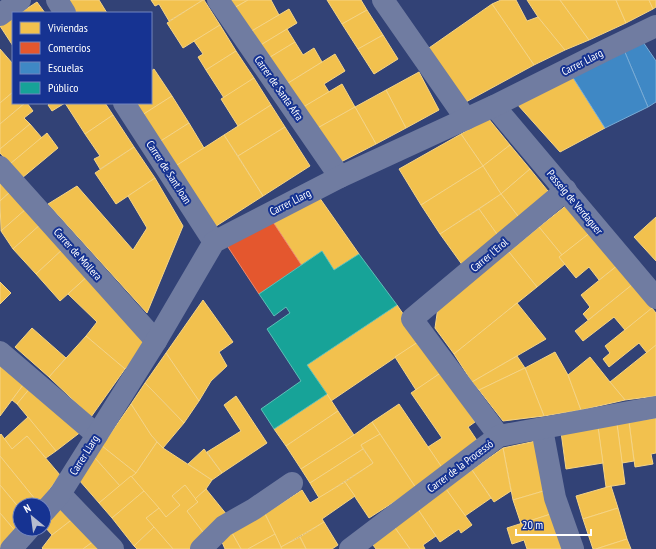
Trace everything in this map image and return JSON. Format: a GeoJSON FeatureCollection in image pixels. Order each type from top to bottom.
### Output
{"type":"FeatureCollection","features":[{"type":"Feature","properties":{"kind":"street"},"geometry":{"type":"LineString","coordinates":[[0,15],[20,0]]}},
{"type":"Feature","properties":{"kind":"street"},"geometry":{"type":"LineString","coordinates":[[57,0],[64,12]]}},
{"type":"Feature","properties":{"kind":"street","name":"Carrer de Santa Afra"},"geometry":{"type":"LineString","coordinates":[[218,0],[340,177]]}},
{"type":"Feature","properties":{"kind":"street"},"geometry":{"type":"LineString","coordinates":[[384,0],[466,119]]}},
{"type":"Feature","properties":{"kind":"street","name":"Carrer Llarg"},"geometry":{"type":"LineString","coordinates":[[52,503],[60,494],[156,341],[214,242],[340,177],[494,106],[656,26]]}},
{"type":"Feature","properties":{"kind":"street","name":"Carrer de Sant Joan"},"geometry":{"type":"LineString","coordinates":[[125,104],[214,242]]}},
{"type":"Feature","properties":{"kind":"street","name":"Passeig de Verdaguer"},"geometry":{"type":"LineString","coordinates":[[494,106],[656,298]]}},
{"type":"Feature","properties":{"kind":"street","name":"Carrer de Mollera"},"geometry":{"type":"LineString","coordinates":[[0,167],[156,341]]}},
{"type":"Feature","properties":{"kind":"street","name":"Carrer l'Erol"},"geometry":{"type":"LineString","coordinates":[[500,436],[412,319],[566,190]]}},
{"type":"Feature","properties":{"kind":"street"},"geometry":{"type":"LineString","coordinates":[[0,352],[97,435]]}},
{"type":"Feature","properties":{"kind":"street","name":"Carrer de la Processó"},"geometry":{"type":"LineString","coordinates":[[350,549],[500,436],[656,408]]}},
{"type":"Feature","properties":{"kind":"street"},"geometry":{"type":"LineString","coordinates":[[542,429],[555,498],[573,549]]}},
{"type":"Feature","properties":{"kind":"street"},"geometry":{"type":"LineString","coordinates":[[202,549],[224,526],[254,509],[292,483]]}},
{"type":"Feature","properties":{"kind":"street"},"geometry":{"type":"LineString","coordinates":[[60,494],[113,549]]}},
{"type":"Feature","properties":{"kind":"street"},"geometry":{"type":"LineString","coordinates":[[11,549],[22,537]]}},
{"type":"Feature","properties":{"kind":"building: Viviendas"},"geometry":{"type":"Polygon","coordinates":[[[65,0],[99,0],[106,12],[72,12],[65,0]]]}},
{"type":"Feature","properties":{"kind":"building: Viviendas"},"geometry":{"type":"Polygon","coordinates":[[[151,0],[203,0],[169,21],[159,4],[155,6],[151,0]]]}},
{"type":"Feature","properties":{"kind":"building: Viviendas"},"geometry":{"type":"Polygon","coordinates":[[[203,0],[220,25],[183,48],[167,23],[203,0]]]}},
{"type":"Feature","properties":{"kind":"building: Viviendas"},"geometry":{"type":"Polygon","coordinates":[[[229,0],[248,0],[234,8],[229,0]]]}},
{"type":"Feature","properties":{"kind":"building: Viviendas"},"geometry":{"type":"Polygon","coordinates":[[[248,0],[271,0],[279,15],[250,32],[234,8],[248,0]]]}},
{"type":"Feature","properties":{"kind":"building: Viviendas"},"geometry":{"type":"Polygon","coordinates":[[[327,0],[361,0],[367,10],[342,24],[327,0]]]}},
{"type":"Feature","properties":{"kind":"building: Viviendas"},"geometry":{"type":"Polygon","coordinates":[[[501,0],[516,0],[527,21],[538,17],[565,50],[534,65],[492,4],[501,0]]]}},
{"type":"Feature","properties":{"kind":"building: Viviendas"},"geometry":{"type":"Polygon","coordinates":[[[527,0],[560,0],[589,40],[565,50],[538,17],[527,0]]]}},
{"type":"Feature","properties":{"kind":"building: Viviendas"},"geometry":{"type":"Polygon","coordinates":[[[560,0],[616,0],[626,23],[589,40],[560,0]]]}},
{"type":"Feature","properties":{"kind":"building: Viviendas"},"geometry":{"type":"Polygon","coordinates":[[[616,0],[649,0],[653,9],[626,23],[616,0]]]}},
{"type":"Feature","properties":{"kind":"building: Viviendas"},"geometry":{"type":"Polygon","coordinates":[[[649,0],[656,0],[656,7],[653,9],[649,0]]]}},
{"type":"Feature","properties":{"kind":"building: Viviendas"},"geometry":{"type":"Polygon","coordinates":[[[37,2],[44,12],[22,12],[37,2]]]}},
{"type":"Feature","properties":{"kind":"building: Viviendas"},"geometry":{"type":"Polygon","coordinates":[[[492,4],[534,65],[464,103],[426,50],[492,4]]]}},
{"type":"Feature","properties":{"kind":"building: Viviendas"},"geometry":{"type":"Polygon","coordinates":[[[289,9],[297,23],[259,46],[250,32],[289,9]]]}},
{"type":"Feature","properties":{"kind":"building: Viviendas"},"geometry":{"type":"Polygon","coordinates":[[[367,10],[383,35],[358,49],[342,24],[367,10]]]}},
{"type":"Feature","properties":{"kind":"building: Viviendas"},"geometry":{"type":"Polygon","coordinates":[[[12,19],[12,44],[0,26],[12,19]]]}},
{"type":"Feature","properties":{"kind":"building: Viviendas"},"geometry":{"type":"Polygon","coordinates":[[[220,25],[236,51],[206,70],[198,57],[203,54],[194,41],[220,25]]]}},
{"type":"Feature","properties":{"kind":"building: Viviendas"},"geometry":{"type":"Polygon","coordinates":[[[287,29],[295,42],[267,59],[259,46],[287,29]]]}},
{"type":"Feature","properties":{"kind":"building: Viviendas"},"geometry":{"type":"Polygon","coordinates":[[[383,35],[398,59],[374,74],[358,49],[383,35]]]}},
{"type":"Feature","properties":{"kind":"building: Viviendas"},"geometry":{"type":"Polygon","coordinates":[[[295,42],[303,55],[314,48],[322,62],[285,85],[267,59],[295,42]]]}},
{"type":"Feature","properties":{"kind":"building: Viviendas"},"geometry":{"type":"Polygon","coordinates":[[[0,49],[12,63],[12,93],[0,103],[0,49]]]}},
{"type":"Feature","properties":{"kind":"building: Viviendas"},"geometry":{"type":"Polygon","coordinates":[[[236,51],[254,78],[224,98],[206,70],[236,51]]]}},
{"type":"Feature","properties":{"kind":"building: Viviendas"},"geometry":{"type":"Polygon","coordinates":[[[335,54],[345,71],[324,84],[329,92],[300,109],[285,85],[335,54]]]}},
{"type":"Feature","properties":{"kind":"building: Viviendas"},"geometry":{"type":"Polygon","coordinates":[[[154,69],[172,96],[139,117],[131,104],[152,104],[152,70],[154,69]]]}},
{"type":"Feature","properties":{"kind":"building: Viviendas"},"geometry":{"type":"Polygon","coordinates":[[[419,72],[439,110],[406,128],[386,90],[419,72]]]}},
{"type":"Feature","properties":{"kind":"building: Viviendas"},"geometry":{"type":"Polygon","coordinates":[[[572,76],[605,128],[560,152],[517,104],[572,76]]]}},
{"type":"Feature","properties":{"kind":"building: Viviendas"},"geometry":{"type":"Polygon","coordinates":[[[254,78],[271,105],[238,126],[221,99],[254,78]]]}},
{"type":"Feature","properties":{"kind":"building: Viviendas"},"geometry":{"type":"Polygon","coordinates":[[[342,84],[355,107],[314,130],[300,109],[342,84]]]}},
{"type":"Feature","properties":{"kind":"building: Viviendas"},"geometry":{"type":"Polygon","coordinates":[[[386,90],[406,128],[376,144],[355,107],[386,90]]]}},
{"type":"Feature","properties":{"kind":"building: Viviendas"},"geometry":{"type":"Polygon","coordinates":[[[12,93],[12,104],[24,104],[0,124],[0,103],[12,93]]]}},
{"type":"Feature","properties":{"kind":"building: Viviendas"},"geometry":{"type":"Polygon","coordinates":[[[172,96],[189,123],[156,144],[139,117],[172,96]]]}},
{"type":"Feature","properties":{"kind":"building: Viviendas"},"geometry":{"type":"Polygon","coordinates":[[[24,104],[28,104],[33,111],[24,118],[30,124],[0,149],[0,124],[24,104]]]}},
{"type":"Feature","properties":{"kind":"building: Viviendas"},"geometry":{"type":"Polygon","coordinates":[[[49,104],[63,104],[52,111],[48,105],[49,104]]]}},
{"type":"Feature","properties":{"kind":"building: Viviendas"},"geometry":{"type":"Polygon","coordinates":[[[66,104],[106,104],[113,115],[85,134],[66,104]]]}},
{"type":"Feature","properties":{"kind":"building: Viviendas"},"geometry":{"type":"Polygon","coordinates":[[[271,105],[285,127],[238,156],[224,135],[271,105]]]}},
{"type":"Feature","properties":{"kind":"building: Viviendas"},"geometry":{"type":"Polygon","coordinates":[[[355,107],[376,144],[337,164],[314,130],[355,107]]]}},
{"type":"Feature","properties":{"kind":"building: Viviendas"},"geometry":{"type":"Polygon","coordinates":[[[113,115],[134,147],[100,169],[94,159],[100,156],[85,134],[113,115]]]}},
{"type":"Feature","properties":{"kind":"building: Viviendas"},"geometry":{"type":"Polygon","coordinates":[[[488,118],[510,145],[483,166],[461,134],[488,118]]]}},
{"type":"Feature","properties":{"kind":"building: Viviendas"},"geometry":{"type":"Polygon","coordinates":[[[189,123],[204,148],[171,169],[156,144],[189,123]]]}},
{"type":"Feature","properties":{"kind":"building: Viviendas"},"geometry":{"type":"Polygon","coordinates":[[[30,124],[42,138],[10,164],[0,153],[0,149],[30,124]]]}},
{"type":"Feature","properties":{"kind":"building: Viviendas"},"geometry":{"type":"Polygon","coordinates":[[[285,127],[310,166],[263,196],[238,156],[285,127]]]}},
{"type":"Feature","properties":{"kind":"building: Viviendas"},"geometry":{"type":"Polygon","coordinates":[[[47,133],[58,148],[22,178],[10,164],[47,133]]]}},
{"type":"Feature","properties":{"kind":"building: Viviendas"},"geometry":{"type":"Polygon","coordinates":[[[461,134],[483,166],[421,205],[399,169],[461,134]]]}},
{"type":"Feature","properties":{"kind":"building: Viviendas"},"geometry":{"type":"Polygon","coordinates":[[[224,135],[263,196],[210,230],[171,169],[224,135]]]}},
{"type":"Feature","properties":{"kind":"building: Viviendas"},"geometry":{"type":"Polygon","coordinates":[[[510,145],[530,169],[501,194],[483,166],[510,145]]]}},
{"type":"Feature","properties":{"kind":"building: Viviendas"},"geometry":{"type":"Polygon","coordinates":[[[134,147],[155,178],[116,204],[95,173],[134,147]]]}},
{"type":"Feature","properties":{"kind":"building: Viviendas"},"geometry":{"type":"Polygon","coordinates":[[[483,166],[501,194],[440,234],[421,205],[483,166]]]}},
{"type":"Feature","properties":{"kind":"building: Viviendas"},"geometry":{"type":"Polygon","coordinates":[[[530,169],[552,196],[521,220],[501,194],[530,169]]]}},
{"type":"Feature","properties":{"kind":"building: Viviendas"},"geometry":{"type":"Polygon","coordinates":[[[155,178],[183,226],[147,313],[48,204],[77,186],[133,250],[147,228],[128,196],[155,178]]]}},
{"type":"Feature","properties":{"kind":"building: Viviendas"},"geometry":{"type":"Polygon","coordinates":[[[0,180],[10,192],[0,201],[0,180]]]}},
{"type":"Feature","properties":{"kind":"building: Viviendas"},"geometry":{"type":"Polygon","coordinates":[[[10,192],[26,209],[1,231],[0,201],[10,192]]]}},
{"type":"Feature","properties":{"kind":"building: Viviendas"},"geometry":{"type":"Polygon","coordinates":[[[501,194],[521,220],[499,237],[479,209],[501,194]]]}},
{"type":"Feature","properties":{"kind":"building: Viviendas"},"geometry":{"type":"Polygon","coordinates":[[[319,197],[359,254],[334,270],[322,251],[302,266],[269,216],[319,197]]]}},
{"type":"Feature","properties":{"kind":"building: Viviendas"},"geometry":{"type":"Polygon","coordinates":[[[568,204],[591,232],[562,255],[539,227],[568,204]]]}},
{"type":"Feature","properties":{"kind":"building: Viviendas"},"geometry":{"type":"Polygon","coordinates":[[[26,209],[41,224],[13,249],[1,231],[26,209]]]}},
{"type":"Feature","properties":{"kind":"building: Viviendas"},"geometry":{"type":"Polygon","coordinates":[[[479,209],[499,237],[463,266],[440,234],[479,209]]]}},
{"type":"Feature","properties":{"kind":"building: Viviendas"},"geometry":{"type":"Polygon","coordinates":[[[656,217],[656,261],[634,237],[656,217]]]}},
{"type":"Feature","properties":{"kind":"building: Viviendas"},"geometry":{"type":"Polygon","coordinates":[[[41,224],[64,248],[36,274],[13,249],[41,224]]]}},
{"type":"Feature","properties":{"kind":"building: Viviendas"},"geometry":{"type":"Polygon","coordinates":[[[539,227],[562,255],[559,257],[565,264],[537,287],[509,252],[539,227]]]}},
{"type":"Feature","properties":{"kind":"building: Viviendas"},"geometry":{"type":"Polygon","coordinates":[[[591,232],[618,265],[599,280],[589,267],[576,278],[559,257],[591,232]]]}},
{"type":"Feature","properties":{"kind":"building: Viviendas"},"geometry":{"type":"Polygon","coordinates":[[[64,248],[89,275],[60,301],[36,274],[64,248]]]}},
{"type":"Feature","properties":{"kind":"building: Viviendas"},"geometry":{"type":"Polygon","coordinates":[[[509,252],[537,287],[454,354],[435,328],[438,307],[509,252]]]}},
{"type":"Feature","properties":{"kind":"building: Viviendas"},"geometry":{"type":"Polygon","coordinates":[[[618,265],[633,284],[588,320],[583,314],[590,307],[581,295],[618,265]]]}},
{"type":"Feature","properties":{"kind":"building: Viviendas"},"geometry":{"type":"Polygon","coordinates":[[[89,275],[153,340],[125,369],[86,336],[97,322],[68,294],[89,275]]]}},
{"type":"Feature","properties":{"kind":"building: Viviendas"},"geometry":{"type":"Polygon","coordinates":[[[0,282],[11,293],[0,304],[0,282]]]}},
{"type":"Feature","properties":{"kind":"building: Viviendas"},"geometry":{"type":"Polygon","coordinates":[[[633,284],[652,308],[625,330],[614,317],[583,341],[575,331],[633,284]]]}},
{"type":"Feature","properties":{"kind":"building: Viviendas"},"geometry":{"type":"Polygon","coordinates":[[[203,300],[233,342],[219,352],[227,366],[211,381],[199,401],[166,353],[203,300]]]}},
{"type":"Feature","properties":{"kind":"building: Viviendas"},"geometry":{"type":"Polygon","coordinates":[[[517,303],[546,339],[472,382],[454,354],[517,303]]]}},
{"type":"Feature","properties":{"kind":"building: Viviendas"},"geometry":{"type":"Polygon","coordinates":[[[397,305],[421,340],[331,401],[307,365],[397,305]]]}},
{"type":"Feature","properties":{"kind":"building: Viviendas"},"geometry":{"type":"Polygon","coordinates":[[[652,308],[656,313],[656,345],[647,353],[639,343],[609,367],[603,359],[610,353],[605,346],[652,308]]]}},
{"type":"Feature","properties":{"kind":"building: Viviendas"},"geometry":{"type":"Polygon","coordinates":[[[32,328],[66,358],[49,377],[15,347],[32,328]]]}},
{"type":"Feature","properties":{"kind":"building: Viviendas"},"geometry":{"type":"Polygon","coordinates":[[[86,336],[125,369],[91,417],[49,377],[86,336]]]}},
{"type":"Feature","properties":{"kind":"building: Viviendas"},"geometry":{"type":"Polygon","coordinates":[[[421,340],[442,372],[416,390],[395,357],[421,340]]]}},
{"type":"Feature","properties":{"kind":"building: Viviendas"},"geometry":{"type":"Polygon","coordinates":[[[656,345],[656,396],[625,400],[610,382],[656,345]]]}},
{"type":"Feature","properties":{"kind":"building: Viviendas"},"geometry":{"type":"Polygon","coordinates":[[[555,352],[568,375],[581,410],[544,416],[525,368],[555,352]]]}},
{"type":"Feature","properties":{"kind":"building: Viviendas"},"geometry":{"type":"Polygon","coordinates":[[[166,353],[199,401],[184,423],[145,383],[166,353]]]}},
{"type":"Feature","properties":{"kind":"building: Viviendas"},"geometry":{"type":"Polygon","coordinates":[[[517,356],[525,368],[479,390],[472,382],[517,356]]]}},
{"type":"Feature","properties":{"kind":"building: Viviendas"},"geometry":{"type":"Polygon","coordinates":[[[0,357],[26,381],[0,416],[0,357]]]}},
{"type":"Feature","properties":{"kind":"building: Viviendas"},"geometry":{"type":"Polygon","coordinates":[[[590,357],[625,400],[581,410],[568,375],[590,357]]]}},
{"type":"Feature","properties":{"kind":"building: Viviendas"},"geometry":{"type":"Polygon","coordinates":[[[525,368],[544,416],[503,421],[479,390],[525,368]]]}},
{"type":"Feature","properties":{"kind":"building: Viviendas"},"geometry":{"type":"Polygon","coordinates":[[[442,372],[475,422],[468,427],[480,445],[443,469],[428,447],[442,438],[411,393],[442,372]]]}},
{"type":"Feature","properties":{"kind":"building: Viviendas"},"geometry":{"type":"Polygon","coordinates":[[[26,381],[31,387],[17,404],[12,400],[26,381]]]}},
{"type":"Feature","properties":{"kind":"building: Viviendas"},"geometry":{"type":"Polygon","coordinates":[[[145,383],[184,423],[163,448],[151,435],[131,404],[145,383]]]}},
{"type":"Feature","properties":{"kind":"building: Viviendas"},"geometry":{"type":"Polygon","coordinates":[[[31,387],[82,431],[56,451],[17,404],[31,387]]]}},
{"type":"Feature","properties":{"kind":"building: Viviendas"},"geometry":{"type":"Polygon","coordinates":[[[327,394],[338,411],[286,446],[274,429],[327,394]]]}},
{"type":"Feature","properties":{"kind":"building: Viviendas"},"geometry":{"type":"Polygon","coordinates":[[[236,396],[267,443],[222,473],[207,452],[241,431],[224,405],[236,396]]]}},
{"type":"Feature","properties":{"kind":"building: Viviendas"},"geometry":{"type":"Polygon","coordinates":[[[131,404],[157,442],[136,473],[102,446],[131,404]]]}},
{"type":"Feature","properties":{"kind":"building: Viviendas"},"geometry":{"type":"Polygon","coordinates":[[[399,404],[443,469],[416,488],[372,422],[399,404]]]}},
{"type":"Feature","properties":{"kind":"building: Viviendas"},"geometry":{"type":"Polygon","coordinates":[[[338,411],[354,435],[301,469],[286,446],[338,411]]]}},
{"type":"Feature","properties":{"kind":"building: Viviendas"},"geometry":{"type":"Polygon","coordinates":[[[28,417],[56,451],[46,458],[27,436],[12,449],[4,439],[28,417]]]}},
{"type":"Feature","properties":{"kind":"building: Viviendas"},"geometry":{"type":"Polygon","coordinates":[[[656,418],[656,453],[651,454],[653,464],[635,467],[629,422],[656,418]]]}},
{"type":"Feature","properties":{"kind":"building: Viviendas"},"geometry":{"type":"Polygon","coordinates":[[[372,422],[380,434],[361,445],[363,449],[310,483],[301,469],[372,422]]]}},
{"type":"Feature","properties":{"kind":"building: Viviendas"},"geometry":{"type":"Polygon","coordinates":[[[629,422],[634,461],[622,463],[617,424],[629,422]]]}},
{"type":"Feature","properties":{"kind":"building: Viviendas"},"geometry":{"type":"Polygon","coordinates":[[[617,424],[625,484],[606,487],[598,427],[617,424]]]}},
{"type":"Feature","properties":{"kind":"building: Viviendas"},"geometry":{"type":"Polygon","coordinates":[[[598,427],[603,463],[566,469],[561,432],[598,427]]]}},
{"type":"Feature","properties":{"kind":"building: Viviendas"},"geometry":{"type":"Polygon","coordinates":[[[1,434],[12,449],[27,436],[60,475],[44,497],[33,497],[0,456],[1,434]]]}},
{"type":"Feature","properties":{"kind":"building: Viviendas"},"geometry":{"type":"Polygon","coordinates":[[[380,434],[416,488],[369,518],[345,482],[373,463],[361,445],[380,434]]]}},
{"type":"Feature","properties":{"kind":"building: Viviendas"},"geometry":{"type":"Polygon","coordinates":[[[536,441],[547,490],[513,500],[503,448],[536,441]]]}},
{"type":"Feature","properties":{"kind":"building: Viviendas"},"geometry":{"type":"Polygon","coordinates":[[[157,442],[163,448],[212,480],[206,489],[195,499],[185,485],[172,496],[180,505],[166,517],[131,476],[136,473],[157,442]]]}},
{"type":"Feature","properties":{"kind":"building: Viviendas"},"geometry":{"type":"Polygon","coordinates":[[[102,446],[136,473],[120,486],[94,457],[102,446]]]}},
{"type":"Feature","properties":{"kind":"building: Viviendas"},"geometry":{"type":"Polygon","coordinates":[[[503,448],[511,491],[494,502],[472,470],[503,448]]]}},
{"type":"Feature","properties":{"kind":"building: Viviendas"},"geometry":{"type":"Polygon","coordinates":[[[204,449],[222,473],[212,480],[188,464],[204,449]]]}},
{"type":"Feature","properties":{"kind":"building: Viviendas"},"geometry":{"type":"Polygon","coordinates":[[[363,449],[373,463],[319,498],[310,483],[363,449]]]}},
{"type":"Feature","properties":{"kind":"building: Viviendas"},"geometry":{"type":"Polygon","coordinates":[[[0,456],[33,497],[12,497],[12,499],[0,485],[0,456]]]}},
{"type":"Feature","properties":{"kind":"building: Viviendas"},"geometry":{"type":"Polygon","coordinates":[[[94,457],[120,486],[99,503],[79,480],[94,457]]]}},
{"type":"Feature","properties":{"kind":"building: Viviendas"},"geometry":{"type":"Polygon","coordinates":[[[472,470],[491,498],[465,516],[446,489],[472,470]]]}},
{"type":"Feature","properties":{"kind":"building: Viviendas"},"geometry":{"type":"Polygon","coordinates":[[[131,476],[144,491],[112,518],[99,503],[131,476]]]}},
{"type":"Feature","properties":{"kind":"building: Viviendas"},"geometry":{"type":"Polygon","coordinates":[[[345,482],[355,496],[322,519],[324,522],[281,547],[265,514],[302,490],[310,503],[345,482]]]}},
{"type":"Feature","properties":{"kind":"building: Viviendas"},"geometry":{"type":"Polygon","coordinates":[[[0,485],[12,499],[12,527],[0,513],[0,485]]]}},
{"type":"Feature","properties":{"kind":"building: Viviendas"},"geometry":{"type":"Polygon","coordinates":[[[185,485],[198,502],[187,511],[206,536],[191,549],[173,549],[146,518],[159,508],[166,517],[180,505],[172,496],[185,485]]]}},
{"type":"Feature","properties":{"kind":"building: Viviendas"},"geometry":{"type":"Polygon","coordinates":[[[611,486],[618,508],[583,519],[576,496],[611,486]]]}},
{"type":"Feature","properties":{"kind":"building: Viviendas"},"geometry":{"type":"Polygon","coordinates":[[[206,489],[227,515],[206,536],[187,511],[198,502],[195,499],[206,489]]]}},
{"type":"Feature","properties":{"kind":"building: Viviendas"},"geometry":{"type":"Polygon","coordinates":[[[446,489],[472,525],[461,533],[459,529],[440,542],[417,508],[446,489]]]}},
{"type":"Feature","properties":{"kind":"building: Viviendas"},"geometry":{"type":"Polygon","coordinates":[[[547,490],[554,513],[521,524],[513,500],[547,490]]]}},
{"type":"Feature","properties":{"kind":"building: Viviendas"},"geometry":{"type":"Polygon","coordinates":[[[144,491],[159,508],[146,518],[154,527],[134,546],[112,518],[144,491]]]}},
{"type":"Feature","properties":{"kind":"building: Viviendas"},"geometry":{"type":"Polygon","coordinates":[[[62,502],[74,518],[52,535],[52,517],[62,502]]]}},
{"type":"Feature","properties":{"kind":"building: Viviendas"},"geometry":{"type":"Polygon","coordinates":[[[417,508],[436,536],[423,545],[425,549],[410,549],[393,525],[417,508]]]}},
{"type":"Feature","properties":{"kind":"building: Viviendas"},"geometry":{"type":"Polygon","coordinates":[[[618,508],[627,539],[593,549],[583,519],[618,508]]]}},
{"type":"Feature","properties":{"kind":"building: Viviendas"},"geometry":{"type":"Polygon","coordinates":[[[0,513],[12,527],[12,537],[0,549],[0,513]]]}},
{"type":"Feature","properties":{"kind":"building: Viviendas"},"geometry":{"type":"Polygon","coordinates":[[[554,513],[565,549],[527,549],[524,540],[512,544],[507,528],[554,513]]]}},
{"type":"Feature","properties":{"kind":"building: Viviendas"},"geometry":{"type":"Polygon","coordinates":[[[265,514],[275,534],[248,549],[241,549],[232,533],[265,514]]]}},
{"type":"Feature","properties":{"kind":"building: Viviendas"},"geometry":{"type":"Polygon","coordinates":[[[74,518],[94,541],[83,549],[43,549],[42,548],[52,537],[52,535],[74,518]]]}},
{"type":"Feature","properties":{"kind":"building: Viviendas"},"geometry":{"type":"Polygon","coordinates":[[[324,522],[338,545],[332,549],[306,549],[300,537],[324,522]]]}},
{"type":"Feature","properties":{"kind":"building: Viviendas"},"geometry":{"type":"Polygon","coordinates":[[[393,525],[410,549],[376,549],[370,541],[393,525]]]}},
{"type":"Feature","properties":{"kind":"building: Viviendas"},"geometry":{"type":"Polygon","coordinates":[[[154,527],[173,549],[137,549],[134,546],[154,527]]]}},
{"type":"Feature","properties":{"kind":"building: Viviendas"},"geometry":{"type":"Polygon","coordinates":[[[232,533],[241,549],[225,549],[222,542],[232,533]]]}},
{"type":"Feature","properties":{"kind":"building: Viviendas"},"geometry":{"type":"Polygon","coordinates":[[[275,534],[282,549],[248,549],[275,534]]]}},
{"type":"Feature","properties":{"kind":"building: Viviendas"},"geometry":{"type":"Polygon","coordinates":[[[300,537],[306,549],[282,549],[281,547],[300,537]]]}},
{"type":"Feature","properties":{"kind":"building: Viviendas"},"geometry":{"type":"Polygon","coordinates":[[[627,539],[631,549],[596,549],[627,539]]]}},
{"type":"Feature","properties":{"kind":"building: Viviendas"},"geometry":{"type":"Polygon","coordinates":[[[94,541],[100,549],[83,549],[94,541]]]}},
{"type":"Feature","properties":{"kind":"building: Comercios"},"geometry":{"type":"Polygon","coordinates":[[[269,216],[302,266],[259,294],[226,244],[269,216]]]}},
{"type":"Feature","properties":{"kind":"building: Escuelas"},"geometry":{"type":"Polygon","coordinates":[[[643,42],[656,61],[656,102],[648,107],[624,50],[643,42]]]}},
{"type":"Feature","properties":{"kind":"building: Escuelas"},"geometry":{"type":"Polygon","coordinates":[[[624,50],[648,107],[605,128],[572,76],[624,50]]]}},
{"type":"Feature","properties":{"kind":"building: Público"},"geometry":{"type":"Polygon","coordinates":[[[322,251],[334,270],[359,254],[397,305],[307,365],[327,394],[274,429],[261,409],[301,381],[267,329],[290,313],[286,307],[274,316],[259,294],[322,251]]]}}]}
